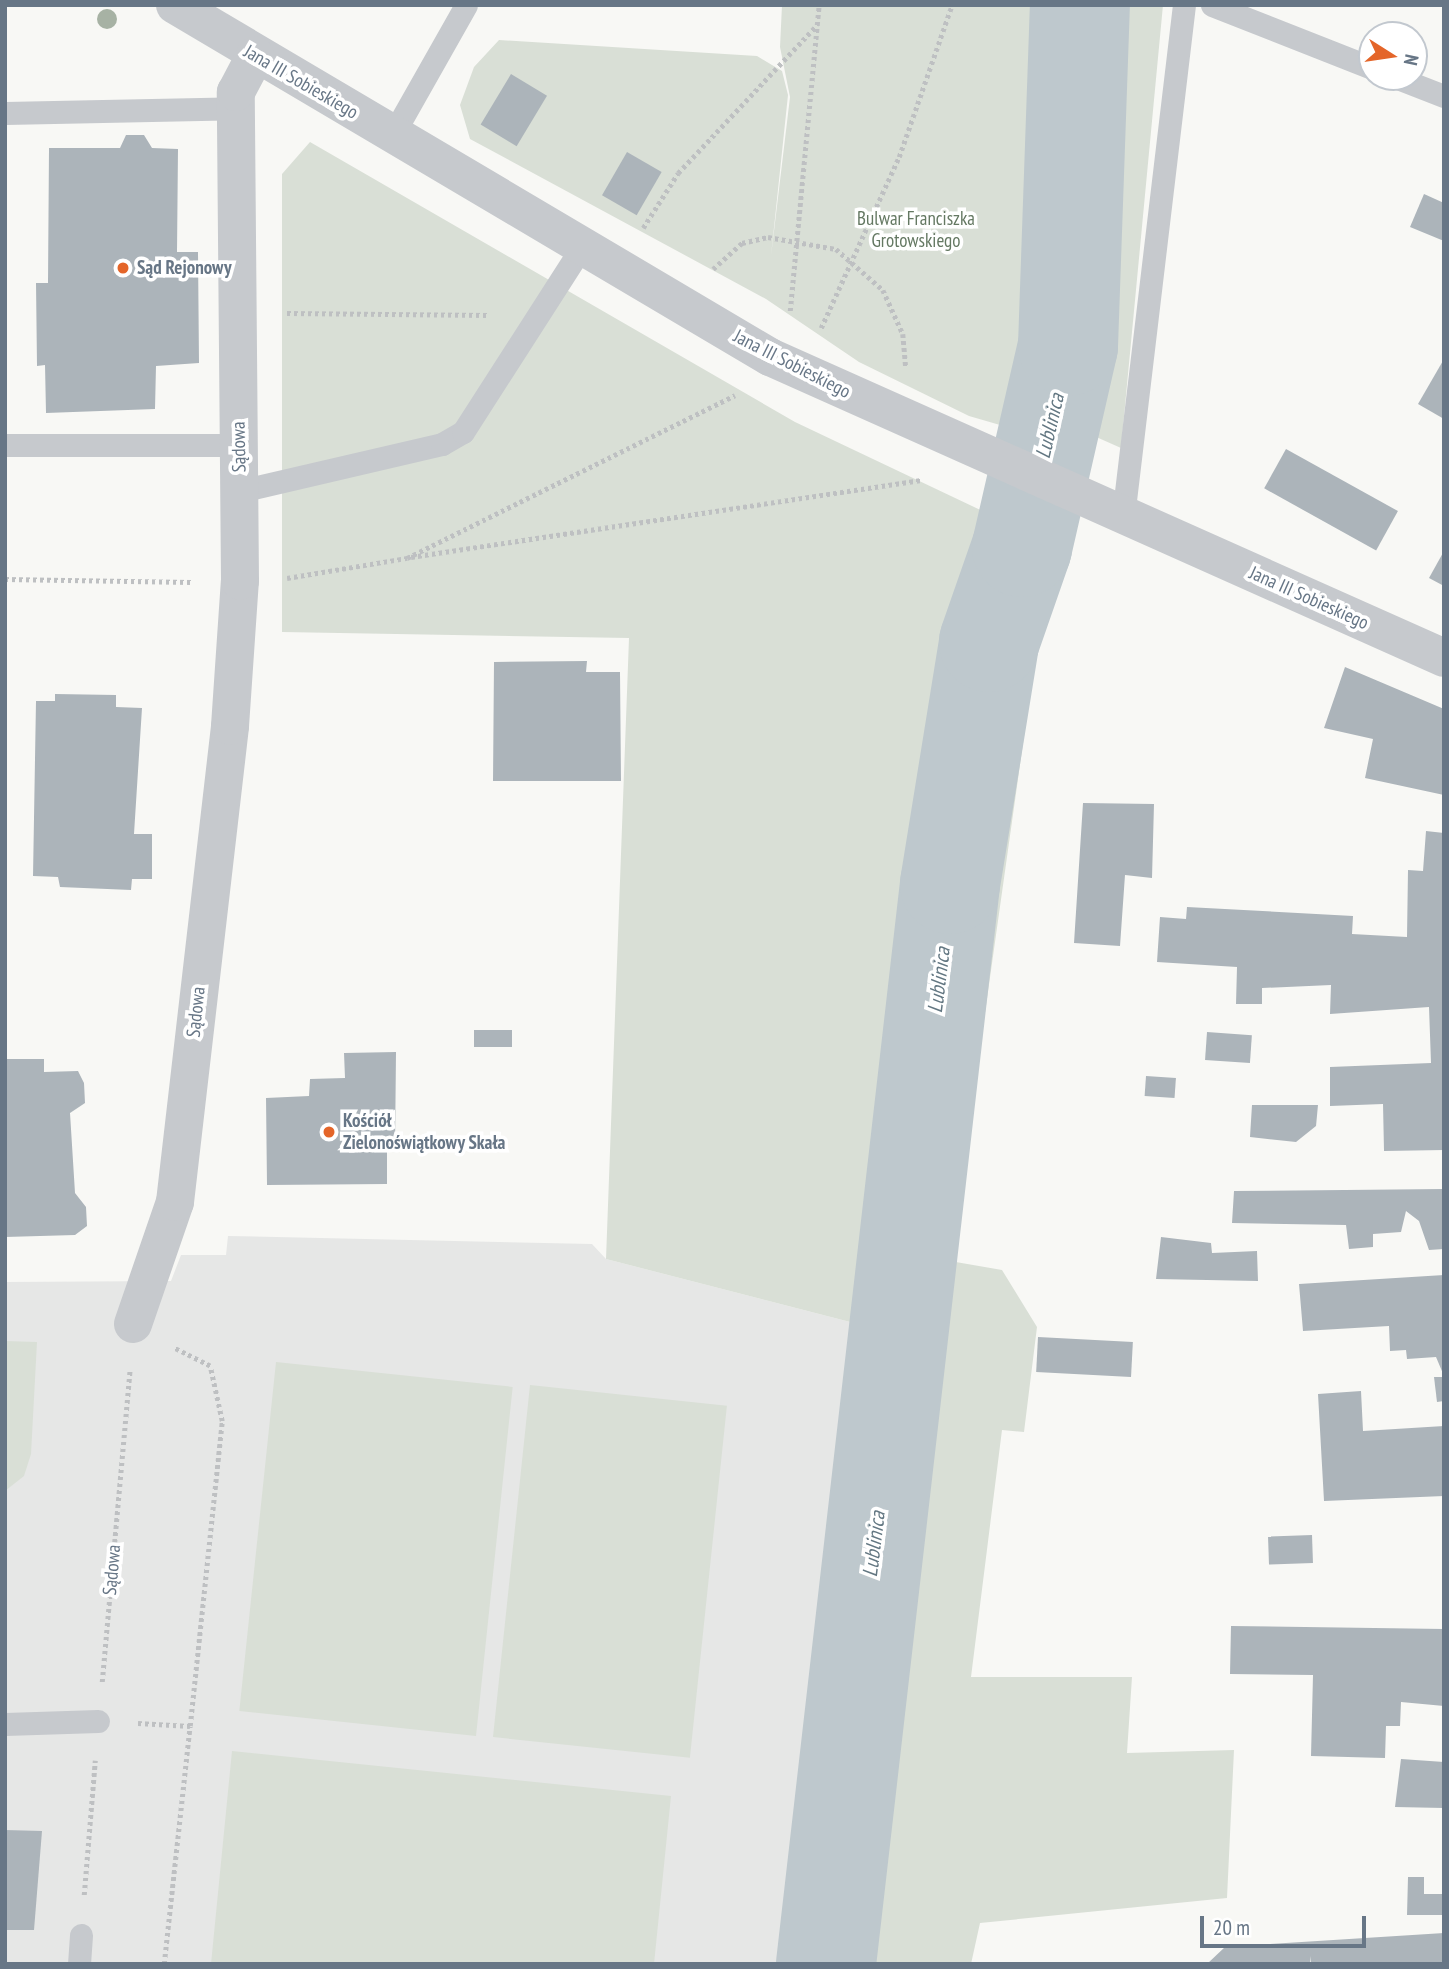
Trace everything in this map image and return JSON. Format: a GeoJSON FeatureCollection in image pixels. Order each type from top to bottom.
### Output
{"type":"FeatureCollection","features":[{"type":"Feature","properties":{"kind":"street","name":"Jana III Sobieskiego"},"geometry":{"type":"LineString","coordinates":[[178,6],[256,56],[800,371],[1002,465],[1444,658]]}},
{"type":"Feature","properties":{"kind":"street","name":"Sądowa"},"geometry":{"type":"LineString","coordinates":[[133,1334],[178,1185],[230,726],[240,581],[236,92],[256,56]]}},
{"type":"Feature","properties":{"kind":"lane"},"geometry":{"type":"LineString","coordinates":[[393,136],[466,5]]}},
{"type":"Feature","properties":{"kind":"lane"},"geometry":{"type":"LineString","coordinates":[[1123,517],[1184,5]]}},
{"type":"Feature","properties":{"kind":"lane"},"geometry":{"type":"LineString","coordinates":[[1212,5],[1358,62]]}},
{"type":"Feature","properties":{"kind":"lane"},"geometry":{"type":"LineString","coordinates":[[5,113],[237,108]]}},
{"type":"Feature","properties":{"kind":"lane"},"geometry":{"type":"LineString","coordinates":[[240,491],[442,444],[478,413],[583,245]]}},
{"type":"Feature","properties":{"kind":"lane"},"geometry":{"type":"LineString","coordinates":[[5,445],[239,445]]}},
{"type":"Feature","properties":{"kind":"lane"},"geometry":{"type":"LineString","coordinates":[[5,1724],[98,1721]]}},
{"type":"Feature","properties":{"kind":"lane"},"geometry":{"type":"LineString","coordinates":[[79,1964],[81,1935]]}},
{"type":"Feature","properties":{"kind":"path"},"geometry":{"type":"LineString","coordinates":[[789,324],[818,5]]}},
{"type":"Feature","properties":{"kind":"path"},"geometry":{"type":"LineString","coordinates":[[800,371],[855,261],[939,52],[951,5]]}},
{"type":"Feature","properties":{"kind":"path"},"geometry":{"type":"LineString","coordinates":[[636,239],[678,173],[817,24]]}},
{"type":"Feature","properties":{"kind":"path"},"geometry":{"type":"LineString","coordinates":[[705,279],[742,243],[796,239],[836,249],[855,261],[883,290],[903,334],[907,377]]}},
{"type":"Feature","properties":{"kind":"path"},"geometry":{"type":"LineString","coordinates":[[283,313],[541,315]]}},
{"type":"Feature","properties":{"kind":"path"},"geometry":{"type":"LineString","coordinates":[[407,558],[743,391]]}},
{"type":"Feature","properties":{"kind":"path"},"geometry":{"type":"LineString","coordinates":[[5,579],[240,581],[932,478]]}},
{"type":"Feature","properties":{"kind":"path"},"geometry":{"type":"LineString","coordinates":[[133,1334],[196,1355],[210,1366],[219,1389],[222,1421],[164,1964]]}},
{"type":"Feature","properties":{"kind":"path","name":"Sądowa"},"geometry":{"type":"LineString","coordinates":[[81,1935],[133,1334]]}},
{"type":"Feature","properties":{"kind":"path"},"geometry":{"type":"LineString","coordinates":[[98,1721],[190,1726]]}},
{"type":"Feature","properties":{"kind":"shaded area"},"geometry":{"type":"Polygon","coordinates":[[[228,1236],[592,1244],[606,1259],[885,1331],[808,1964],[5,1964],[5,1282],[171,1281],[181,1255],[226,1255],[228,1236]]]}},
{"type":"Feature","properties":{"kind":"green space","name":"Bulwar Franciszka Grotowskiego"},"geometry":{"type":"Polygon","coordinates":[[[782,5],[1062,5],[1055,335],[1031,418],[1000,425],[969,416],[859,362],[766,299],[470,139],[460,105],[474,67],[499,40],[757,56],[782,71],[788,95],[771,256],[790,97],[780,47],[782,5]]]}},
{"type":"Feature","properties":{"kind":"green space"},"geometry":{"type":"Polygon","coordinates":[[[1100,5],[1163,5],[1121,448],[1076,428],[1092,321],[1100,5]]]}},
{"type":"Feature","properties":{"kind":"green space"},"geometry":{"type":"Polygon","coordinates":[[[310,142],[795,422],[1012,525],[970,651],[885,1331],[606,1259],[629,638],[282,632],[282,174],[310,142]]]}},
{"type":"Feature","properties":{"kind":"green space"},"geometry":{"type":"Polygon","coordinates":[[[1038,539],[1051,545],[950,1261],[1002,1270],[1037,1327],[1024,1432],[1002,1430],[971,1677],[1132,1677],[1127,1753],[1234,1750],[1227,1898],[980,1923],[971,1964],[845,1964],[960,952],[999,657],[1038,539]]]}},
{"type":"Feature","properties":{"kind":"green space"},"geometry":{"type":"Polygon","coordinates":[[[5,1341],[37,1342],[31,1454],[24,1476],[5,1491],[5,1341]]]}},
{"type":"Feature","properties":{"kind":"green space"},"geometry":{"type":"Polygon","coordinates":[[[276,1362],[513,1387],[476,1736],[239,1711],[276,1362]]]}},
{"type":"Feature","properties":{"kind":"green space"},"geometry":{"type":"Polygon","coordinates":[[[530,1385],[727,1406],[690,1758],[493,1737],[530,1385]]]}},
{"type":"Feature","properties":{"kind":"green space"},"geometry":{"type":"Polygon","coordinates":[[[232,1751],[671,1796],[654,1964],[211,1964],[232,1751]]]}},
{"type":"Feature","properties":{"kind":"building"},"geometry":{"type":"Polygon","coordinates":[[[511,74],[547,96],[517,146],[481,125],[511,74]]]}},
{"type":"Feature","properties":{"kind":"building","name":"Sąd Rejonowy"},"geometry":{"type":"Polygon","coordinates":[[[126,135],[144,135],[152,148],[178,149],[177,252],[198,252],[199,363],[156,366],[155,409],[46,413],[45,365],[37,366],[36,283],[48,283],[49,148],[120,148],[126,135]]]}},
{"type":"Feature","properties":{"kind":"building"},"geometry":{"type":"Polygon","coordinates":[[[627,152],[662,172],[637,215],[602,195],[627,152]]]}},
{"type":"Feature","properties":{"kind":"building"},"geometry":{"type":"Polygon","coordinates":[[[1424,194],[1444,203],[1444,241],[1410,227],[1424,194]]]}},
{"type":"Feature","properties":{"kind":"building"},"geometry":{"type":"Polygon","coordinates":[[[1444,359],[1444,419],[1418,404],[1444,359]]]}},
{"type":"Feature","properties":{"kind":"building"},"geometry":{"type":"Polygon","coordinates":[[[1286,449],[1398,511],[1376,550],[1264,488],[1286,449]]]}},
{"type":"Feature","properties":{"kind":"building"},"geometry":{"type":"Polygon","coordinates":[[[1444,551],[1444,586],[1429,578],[1444,551]]]}},
{"type":"Feature","properties":{"kind":"building"},"geometry":{"type":"Polygon","coordinates":[[[587,661],[586,672],[620,672],[621,781],[493,781],[494,662],[587,661]]]}},
{"type":"Feature","properties":{"kind":"building"},"geometry":{"type":"Polygon","coordinates":[[[1345,667],[1444,709],[1444,795],[1365,778],[1373,739],[1324,728],[1345,667]]]}},
{"type":"Feature","properties":{"kind":"building"},"geometry":{"type":"Polygon","coordinates":[[[55,694],[116,695],[116,707],[142,708],[134,834],[152,834],[152,879],[132,879],[131,890],[60,887],[58,877],[33,876],[36,701],[55,701],[55,694]]]}},
{"type":"Feature","properties":{"kind":"building"},"geometry":{"type":"Polygon","coordinates":[[[1083,803],[1154,804],[1152,878],[1125,875],[1120,946],[1074,943],[1083,803]]]}},
{"type":"Feature","properties":{"kind":"building"},"geometry":{"type":"Polygon","coordinates":[[[1426,831],[1444,833],[1444,1150],[1384,1151],[1383,1104],[1330,1106],[1330,1067],[1431,1063],[1429,1007],[1330,1014],[1331,985],[1262,988],[1262,1004],[1236,1004],[1237,967],[1157,962],[1160,917],[1186,919],[1187,907],[1353,916],[1352,934],[1407,937],[1408,870],[1423,871],[1426,831]]]}},
{"type":"Feature","properties":{"kind":"building"},"geometry":{"type":"Polygon","coordinates":[[[474,1030],[512,1030],[512,1047],[474,1047],[474,1030]]]}},
{"type":"Feature","properties":{"kind":"building"},"geometry":{"type":"Polygon","coordinates":[[[1207,1032],[1252,1035],[1250,1063],[1205,1060],[1207,1032]]]}},
{"type":"Feature","properties":{"kind":"building"},"geometry":{"type":"Polygon","coordinates":[[[396,1052],[395,1149],[387,1149],[387,1184],[267,1185],[266,1098],[309,1096],[310,1079],[345,1078],[344,1053],[396,1052]]]}},
{"type":"Feature","properties":{"kind":"building"},"geometry":{"type":"Polygon","coordinates":[[[5,1059],[44,1059],[44,1072],[78,1071],[84,1083],[85,1103],[70,1113],[75,1193],[86,1207],[87,1226],[75,1235],[5,1237],[5,1059]]]}},
{"type":"Feature","properties":{"kind":"building"},"geometry":{"type":"Polygon","coordinates":[[[1146,1076],[1176,1078],[1175,1098],[1145,1096],[1146,1076]]]}},
{"type":"Feature","properties":{"kind":"building"},"geometry":{"type":"Polygon","coordinates":[[[1252,1105],[1318,1105],[1316,1126],[1296,1142],[1250,1137],[1252,1105]]]}},
{"type":"Feature","properties":{"kind":"building"},"geometry":{"type":"Polygon","coordinates":[[[1444,1189],[1444,1249],[1429,1250],[1419,1221],[1406,1211],[1401,1232],[1373,1234],[1373,1247],[1349,1249],[1346,1225],[1232,1223],[1234,1191],[1444,1189]]]}},
{"type":"Feature","properties":{"kind":"building"},"geometry":{"type":"Polygon","coordinates":[[[1161,1237],[1211,1243],[1212,1253],[1257,1251],[1258,1281],[1156,1279],[1161,1237]]]}},
{"type":"Feature","properties":{"kind":"building"},"geometry":{"type":"Polygon","coordinates":[[[1444,1275],[1444,1376],[1436,1357],[1407,1359],[1406,1350],[1390,1351],[1389,1326],[1303,1331],[1299,1284],[1444,1275]]]}},
{"type":"Feature","properties":{"kind":"building"},"geometry":{"type":"Polygon","coordinates":[[[1038,1337],[1133,1342],[1131,1377],[1036,1372],[1038,1337]]]}},
{"type":"Feature","properties":{"kind":"building"},"geometry":{"type":"Polygon","coordinates":[[[1434,1377],[1444,1377],[1444,1401],[1437,1402],[1434,1377]]]}},
{"type":"Feature","properties":{"kind":"building"},"geometry":{"type":"Polygon","coordinates":[[[1361,1391],[1363,1431],[1444,1426],[1444,1496],[1324,1501],[1318,1394],[1361,1391]]]}},
{"type":"Feature","properties":{"kind":"building"},"geometry":{"type":"Polygon","coordinates":[[[1312,1535],[1313,1563],[1269,1565],[1268,1537],[1312,1535]]]}},
{"type":"Feature","properties":{"kind":"building"},"geometry":{"type":"Polygon","coordinates":[[[1231,1626],[1444,1629],[1444,1706],[1401,1702],[1400,1726],[1386,1726],[1385,1758],[1311,1756],[1313,1675],[1230,1674],[1231,1626]]]}},
{"type":"Feature","properties":{"kind":"building"},"geometry":{"type":"Polygon","coordinates":[[[1401,1759],[1444,1762],[1444,1808],[1395,1807],[1401,1759]]]}},
{"type":"Feature","properties":{"kind":"building"},"geometry":{"type":"Polygon","coordinates":[[[5,1830],[42,1831],[34,1930],[5,1930],[5,1830]]]}},
{"type":"Feature","properties":{"kind":"building"},"geometry":{"type":"Polygon","coordinates":[[[1408,1877],[1424,1877],[1424,1894],[1444,1894],[1444,1915],[1407,1915],[1408,1877]]]}},
{"type":"Feature","properties":{"kind":"building"},"geometry":{"type":"Polygon","coordinates":[[[1444,1933],[1444,1964],[1311,1964],[1311,1956],[1310,1964],[1207,1964],[1225,1947],[1444,1933]]]}},
{"type":"Feature","properties":{"kind":"waterway","name":"Lublinica"},"geometry":{"type":"LineString","coordinates":[[826,1964],[950,884],[989,642],[1022,547],[1068,346],[1080,5]]}},
{"type":"Feature","properties":{"kind":"place","name":"Sąd Rejonowy"},"geometry":{"type":"Point","coordinates":[123,268]}},
{"type":"Feature","properties":{"kind":"place","name":"Kościół Zielonoświątkowy Skała"},"geometry":{"type":"Point","coordinates":[329,1132]}}]}
